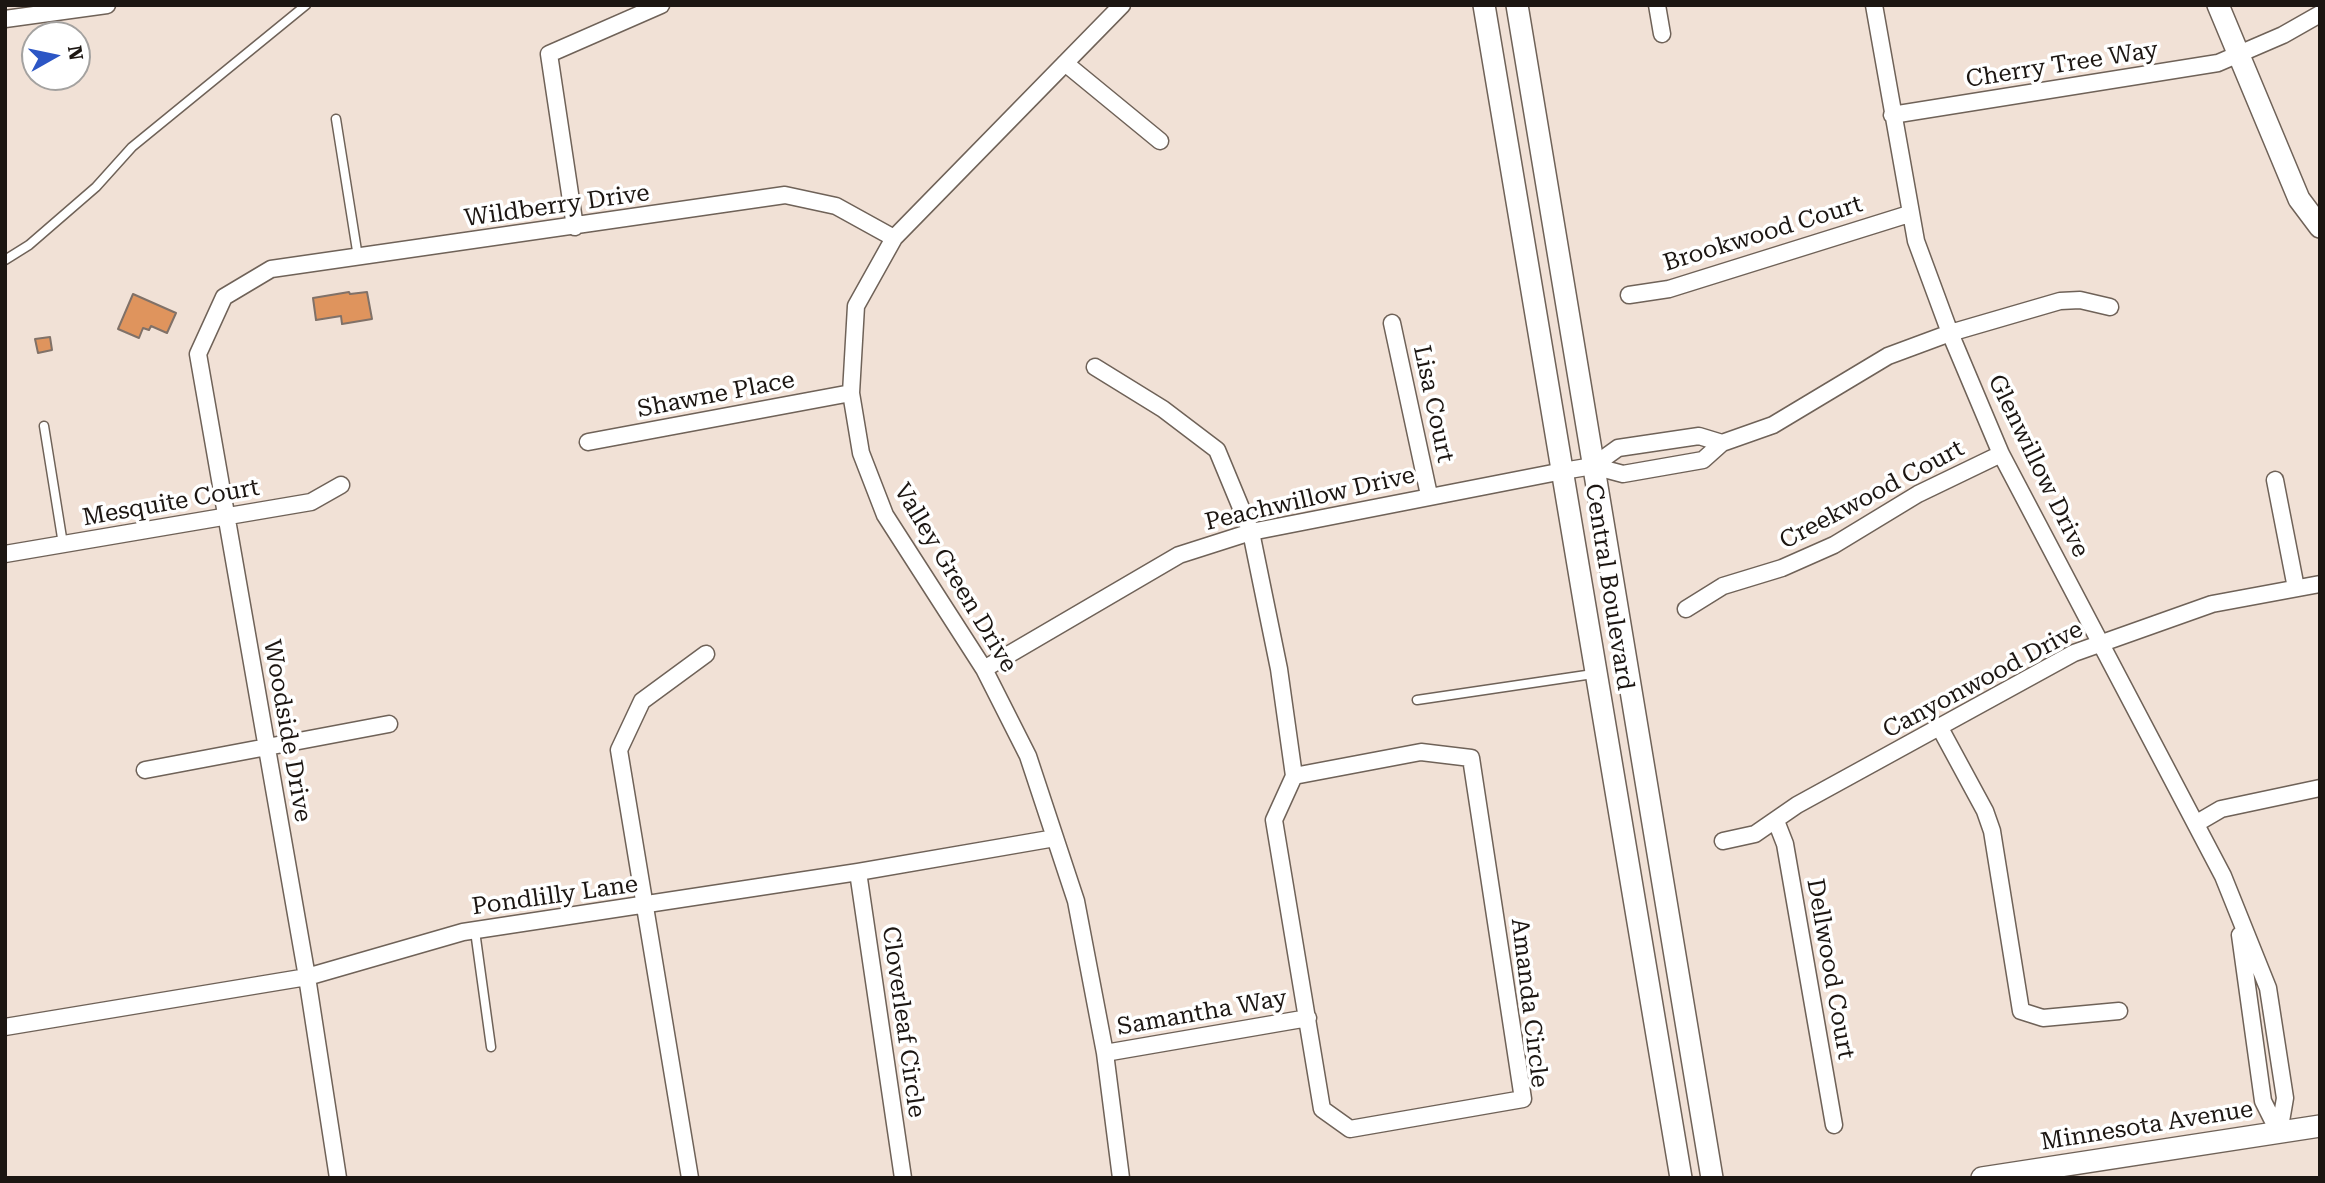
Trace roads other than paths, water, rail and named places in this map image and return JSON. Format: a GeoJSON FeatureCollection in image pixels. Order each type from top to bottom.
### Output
{"type":"FeatureCollection","features":[{"type":"Feature","properties":{"kind":"street"},"geometry":{"type":"LineString","coordinates":[[5,19],[107,5]]}},
{"type":"Feature","properties":{"kind":"street"},"geometry":{"type":"LineString","coordinates":[[575,227],[550,54],[661,5]]}},
{"type":"Feature","properties":{"kind":"street","name":"Valley Green Drive"},"geometry":{"type":"LineString","coordinates":[[1121,1178],[1105,1053],[1076,901],[1028,756],[984,668],[885,515],[861,453],[851,393],[856,306],[894,238],[1122,5]]}},
{"type":"Feature","properties":{"kind":"street","name":"Central Boulevard"},"geometry":{"type":"LineString","coordinates":[[1485,5],[1681,1178]]}},
{"type":"Feature","properties":{"kind":"street","name":"Central Boulevard"},"geometry":{"type":"LineString","coordinates":[[1517,5],[1712,1178]]}},
{"type":"Feature","properties":{"kind":"street"},"geometry":{"type":"LineString","coordinates":[[1657,5],[1662,34]]}},
{"type":"Feature","properties":{"kind":"street","name":"Glenwillow Drive"},"geometry":{"type":"LineString","coordinates":[[1874,5],[1909,214],[1950,333],[2001,453],[2223,876],[2238,918],[2263,1101],[2279,1133]]}},
{"type":"Feature","properties":{"kind":"street"},"geometry":{"type":"LineString","coordinates":[[2218,5],[2298,199],[2320,228]]}},
{"type":"Feature","properties":{"kind":"street","name":"Cherry Tree Way"},"geometry":{"type":"LineString","coordinates":[[1892,116],[2218,63],[2283,35],[2320,14]]}},
{"type":"Feature","properties":{"kind":"street"},"geometry":{"type":"LineString","coordinates":[[1065,63],[1160,141]]}},
{"type":"Feature","properties":{"kind":"street","name":"Wildberry Drive"},"geometry":{"type":"LineString","coordinates":[[225,297],[271,269],[785,195],[836,206],[894,238]]}},
{"type":"Feature","properties":{"kind":"street","name":"Brookwood Court"},"geometry":{"type":"LineString","coordinates":[[1629,295],[1669,289],[1909,214]]}},
{"type":"Feature","properties":{"kind":"street","name":"Woodside Drive"},"geometry":{"type":"LineString","coordinates":[[225,297],[198,354],[307,976],[338,1178]]}},
{"type":"Feature","properties":{"kind":"street","name":"Peachwillow Drive"},"geometry":{"type":"LineString","coordinates":[[984,668],[1179,555],[1251,532],[1429,495],[1592,467],[1623,474],[1703,460],[1722,443],[1773,425],[1888,356],[1950,333],[2060,301],[2080,300],[2110,307]]}},
{"type":"Feature","properties":{"kind":"street","name":"Lisa Court"},"geometry":{"type":"LineString","coordinates":[[1392,323],[1429,495]]}},
{"type":"Feature","properties":{"kind":"street"},"geometry":{"type":"LineString","coordinates":[[1095,367],[1163,409],[1217,450],[1251,532],[1279,669],[1294,776]]}},
{"type":"Feature","properties":{"kind":"street","name":"Shawne Place"},"geometry":{"type":"LineString","coordinates":[[588,442],[851,393]]}},
{"type":"Feature","properties":{"kind":"street","name":"Peachwillow Drive"},"geometry":{"type":"LineString","coordinates":[[1592,467],[1618,448],[1699,436],[1722,443]]}},
{"type":"Feature","properties":{"kind":"street","name":"Creekwood Court"},"geometry":{"type":"LineString","coordinates":[[1686,609],[1723,586],[1782,568],[1834,545],[1919,494],[2001,453]]}},
{"type":"Feature","properties":{"kind":"street"},"geometry":{"type":"LineString","coordinates":[[2275,480],[2296,588]]}},
{"type":"Feature","properties":{"kind":"street","name":"Mesquite Court"},"geometry":{"type":"LineString","coordinates":[[5,554],[310,502],[341,485]]}},
{"type":"Feature","properties":{"kind":"street","name":"Canyonwood Drive"},"geometry":{"type":"LineString","coordinates":[[1723,841],[1755,834],[1797,805],[2074,653],[2212,604],[2320,584]]}},
{"type":"Feature","properties":{"kind":"street"},"geometry":{"type":"LineString","coordinates":[[690,1178],[619,750],[642,701],[706,654]]}},
{"type":"Feature","properties":{"kind":"street"},"geometry":{"type":"LineString","coordinates":[[145,770],[389,724]]}},
{"type":"Feature","properties":{"kind":"street"},"geometry":{"type":"LineString","coordinates":[[1940,728],[1985,811],[1992,831],[2021,1010],[2043,1018],[2119,1011]]}},
{"type":"Feature","properties":{"kind":"street","name":"Amanda Circle"},"geometry":{"type":"LineString","coordinates":[[1421,752],[1471,758],[1523,1100],[1350,1129],[1322,1109],[1274,820],[1294,776],[1421,752]]}},
{"type":"Feature","properties":{"kind":"street"},"geometry":{"type":"LineString","coordinates":[[2197,823],[2221,809],[2320,789]]}},
{"type":"Feature","properties":{"kind":"street","name":"Dellwood Court"},"geometry":{"type":"LineString","coordinates":[[1776,821],[1785,844],[1834,1125]]}},
{"type":"Feature","properties":{"kind":"street","name":"Pondlilly Lane"},"geometry":{"type":"LineString","coordinates":[[5,1027],[307,976],[475,931],[858,872],[1055,838]]}},
{"type":"Feature","properties":{"kind":"street","name":"Cloverleaf Circle"},"geometry":{"type":"LineString","coordinates":[[858,872],[904,1178]]}},
{"type":"Feature","properties":{"kind":"street","name":"Samantha Way"},"geometry":{"type":"LineString","coordinates":[[1105,1053],[1308,1018]]}},
{"type":"Feature","properties":{"kind":"street","name":"Minnesota Avenue"},"geometry":{"type":"LineString","coordinates":[[1982,1178],[2320,1126]]}},
{"type":"Feature","properties":{"kind":"lane"},"geometry":{"type":"LineString","coordinates":[[5,260],[29,245],[96,187],[132,147],[306,5]]}},
{"type":"Feature","properties":{"kind":"lane"},"geometry":{"type":"LineString","coordinates":[[336,119],[358,257]]}},
{"type":"Feature","properties":{"kind":"lane"},"geometry":{"type":"LineString","coordinates":[[44,426],[63,545]]}},
{"type":"Feature","properties":{"kind":"lane"},"geometry":{"type":"LineString","coordinates":[[1417,700],[1596,674]]}},
{"type":"Feature","properties":{"kind":"lane"},"geometry":{"type":"LineString","coordinates":[[475,931],[491,1047]]}}]}
